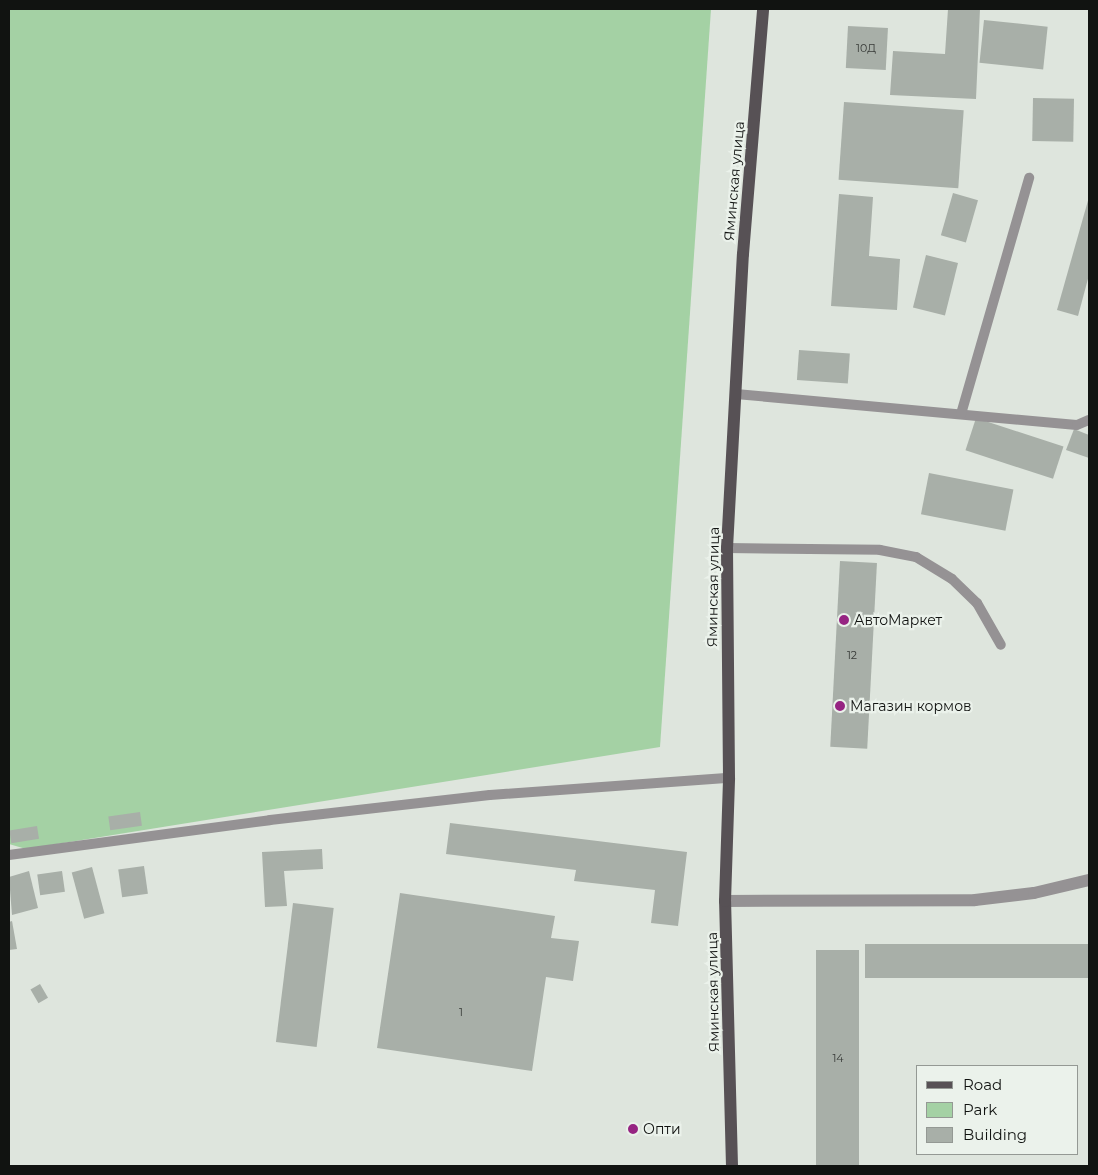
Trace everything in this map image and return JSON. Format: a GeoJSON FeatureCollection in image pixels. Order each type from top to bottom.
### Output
{"type":"FeatureCollection","features":[{"type":"Feature","properties":{"kind":"main road","name":"Яминская улица"},"geometry":{"type":"LineString","coordinates":[[732,1166],[726,902],[729,778],[727,548],[763,9]]}},
{"type":"Feature","properties":{"kind":"street"},"geometry":{"type":"LineString","coordinates":[[726,902],[975,900],[1034,893],[1089,880]]}},
{"type":"Feature","properties":{"kind":"lane"},"geometry":{"type":"LineString","coordinates":[[961,414],[1029,178]]}},
{"type":"Feature","properties":{"kind":"lane"},"geometry":{"type":"LineString","coordinates":[[736,394],[1077,425],[1089,420]]}},
{"type":"Feature","properties":{"kind":"lane"},"geometry":{"type":"LineString","coordinates":[[727,548],[880,550],[916,557],[952,579],[977,603],[1001,645]]}},
{"type":"Feature","properties":{"kind":"lane"},"geometry":{"type":"LineString","coordinates":[[9,855],[270,820],[480,796],[729,778]]}},
{"type":"Feature","properties":{"kind":"green space"},"geometry":{"type":"Polygon","coordinates":[[[9,9],[711,9],[660,747],[26,849],[9,844],[9,9]]]}},
{"type":"Feature","properties":{"kind":"building"},"geometry":{"type":"Polygon","coordinates":[[[948,9],[980,9],[976,99],[890,95],[893,51],[945,54],[948,9]]]}},
{"type":"Feature","properties":{"kind":"building"},"geometry":{"type":"Polygon","coordinates":[[[984,20],[1048,27],[1043,69],[980,63],[984,20]]]}},
{"type":"Feature","properties":{"kind":"building"},"geometry":{"type":"Polygon","coordinates":[[[848,26],[888,28],[886,70],[846,68],[848,26]]]}},
{"type":"Feature","properties":{"kind":"building"},"geometry":{"type":"Polygon","coordinates":[[[1033,98],[1074,99],[1073,142],[1032,141],[1033,98]]]}},
{"type":"Feature","properties":{"kind":"building"},"geometry":{"type":"Polygon","coordinates":[[[844,102],[964,110],[958,188],[839,180],[844,102]]]}},
{"type":"Feature","properties":{"kind":"building"},"geometry":{"type":"Polygon","coordinates":[[[953,193],[978,200],[966,242],[941,235],[953,193]]]}},
{"type":"Feature","properties":{"kind":"building"},"geometry":{"type":"Polygon","coordinates":[[[839,194],[873,197],[869,256],[900,259],[897,310],[831,306],[839,194]]]}},
{"type":"Feature","properties":{"kind":"building"},"geometry":{"type":"Polygon","coordinates":[[[1089,197],[1089,275],[1078,316],[1057,310],[1089,197]]]}},
{"type":"Feature","properties":{"kind":"building"},"geometry":{"type":"Polygon","coordinates":[[[926,255],[958,263],[945,315],[913,307],[926,255]]]}},
{"type":"Feature","properties":{"kind":"building"},"geometry":{"type":"Polygon","coordinates":[[[799,350],[850,354],[848,383],[797,380],[799,350]]]}},
{"type":"Feature","properties":{"kind":"building"},"geometry":{"type":"Polygon","coordinates":[[[976,418],[1063,446],[1053,479],[965,450],[976,418]]]}},
{"type":"Feature","properties":{"kind":"building"},"geometry":{"type":"Polygon","coordinates":[[[1074,429],[1089,435],[1089,458],[1066,450],[1074,429]]]}},
{"type":"Feature","properties":{"kind":"building"},"geometry":{"type":"Polygon","coordinates":[[[929,473],[1013,489],[1005,531],[921,514],[929,473]]]}},
{"type":"Feature","properties":{"kind":"building"},"geometry":{"type":"Polygon","coordinates":[[[840,561],[877,563],[867,749],[830,747],[840,561]]]}},
{"type":"Feature","properties":{"kind":"building"},"geometry":{"type":"Polygon","coordinates":[[[140,812],[142,826],[110,830],[108,816],[140,812]]]}},
{"type":"Feature","properties":{"kind":"building"},"geometry":{"type":"Polygon","coordinates":[[[450,823],[687,852],[678,926],[651,923],[655,890],[574,881],[576,870],[446,854],[450,823]]]}},
{"type":"Feature","properties":{"kind":"building"},"geometry":{"type":"Polygon","coordinates":[[[37,826],[39,839],[11,843],[9,830],[37,826]]]}},
{"type":"Feature","properties":{"kind":"building"},"geometry":{"type":"Polygon","coordinates":[[[322,849],[323,869],[284,871],[287,906],[265,907],[262,852],[322,849]]]}},
{"type":"Feature","properties":{"kind":"building"},"geometry":{"type":"Polygon","coordinates":[[[144,866],[148,894],[122,897],[118,870],[144,866]]]}},
{"type":"Feature","properties":{"kind":"building"},"geometry":{"type":"Polygon","coordinates":[[[92,867],[104,913],[84,919],[72,872],[92,867]]]}},
{"type":"Feature","properties":{"kind":"building"},"geometry":{"type":"Polygon","coordinates":[[[29,871],[38,908],[12,915],[9,877],[29,871]]]}},
{"type":"Feature","properties":{"kind":"building"},"geometry":{"type":"Polygon","coordinates":[[[62,871],[65,892],[40,895],[37,874],[62,871]]]}},
{"type":"Feature","properties":{"kind":"building"},"geometry":{"type":"Polygon","coordinates":[[[400,893],[555,916],[551,938],[579,941],[573,981],[546,977],[532,1071],[377,1048],[400,893]]]}},
{"type":"Feature","properties":{"kind":"building"},"geometry":{"type":"Polygon","coordinates":[[[293,903],[334,908],[317,1047],[276,1042],[293,903]]]}},
{"type":"Feature","properties":{"kind":"building"},"geometry":{"type":"Polygon","coordinates":[[[12,921],[17,949],[9,950],[9,922],[12,921]]]}},
{"type":"Feature","properties":{"kind":"building"},"geometry":{"type":"Polygon","coordinates":[[[865,944],[1089,944],[1089,978],[865,978],[865,944]]]}},
{"type":"Feature","properties":{"kind":"building"},"geometry":{"type":"Polygon","coordinates":[[[816,950],[859,950],[859,1166],[816,1166],[816,950]]]}},
{"type":"Feature","properties":{"kind":"building"},"geometry":{"type":"Polygon","coordinates":[[[40,984],[48,998],[38,1003],[30,990],[40,984]]]}},
{"type":"Feature","properties":{"kind":"place","name":"АвтоМаркет"},"geometry":{"type":"Point","coordinates":[844,620]}},
{"type":"Feature","properties":{"kind":"place","name":"Магазин кормов"},"geometry":{"type":"Point","coordinates":[840,706]}},
{"type":"Feature","properties":{"kind":"place","name":"Опти"},"geometry":{"type":"Point","coordinates":[633,1129]}}]}
